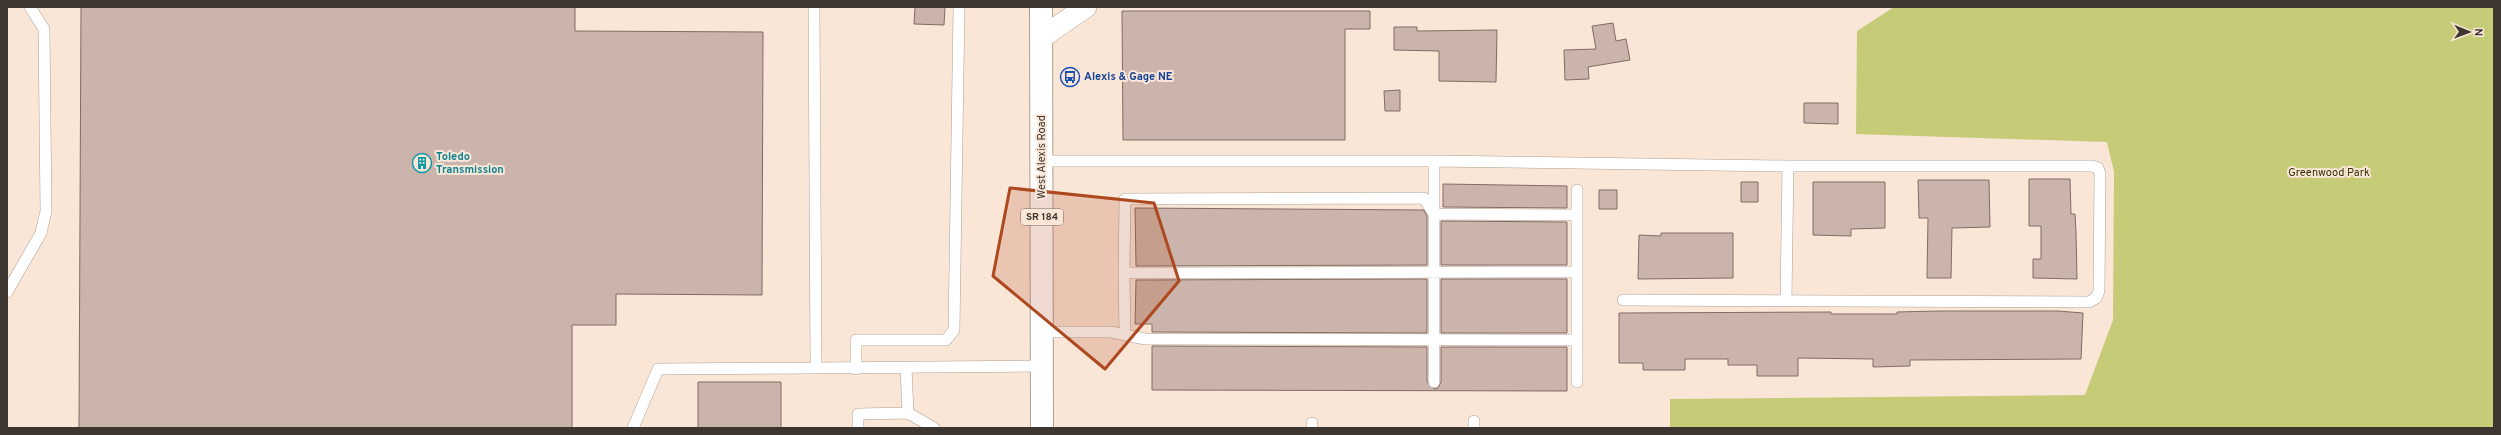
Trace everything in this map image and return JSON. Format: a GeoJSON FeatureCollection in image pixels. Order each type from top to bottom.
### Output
{"type":"FeatureCollection","features":[{"type":"Feature","properties":{"kind":"main road","name":"West Alexis Road"},"geometry":{"type":"LineString","coordinates":[[1041,7],[1042,428]]}},
{"type":"Feature","properties":{"kind":"street"},"geometry":{"type":"LineString","coordinates":[[1041,38],[1086,7]]}},
{"type":"Feature","properties":{"kind":"lane"},"geometry":{"type":"LineString","coordinates":[[7,292],[41,234],[46,210],[44,29],[30,7]]}},
{"type":"Feature","properties":{"kind":"lane"},"geometry":{"type":"LineString","coordinates":[[814,7],[816,368]]}},
{"type":"Feature","properties":{"kind":"lane"},"geometry":{"type":"LineString","coordinates":[[856,369],[856,340],[946,340],[954,330],[959,7]]}},
{"type":"Feature","properties":{"kind":"lane"},"geometry":{"type":"LineString","coordinates":[[1042,161],[1434,160],[1788,166],[2092,166],[2098,168],[2100,174],[2100,291],[2096,298],[2089,302],[1623,300]]}},
{"type":"Feature","properties":{"kind":"lane"},"geometry":{"type":"LineString","coordinates":[[1434,160],[1434,382]]}},
{"type":"Feature","properties":{"kind":"lane"},"geometry":{"type":"LineString","coordinates":[[1786,300],[1788,166]]}},
{"type":"Feature","properties":{"kind":"lane"},"geometry":{"type":"LineString","coordinates":[[1577,190],[1577,382]]}},
{"type":"Feature","properties":{"kind":"lane"},"geometry":{"type":"LineString","coordinates":[[1125,335],[1125,198],[1424,198],[1434,214]]}},
{"type":"Feature","properties":{"kind":"lane"},"geometry":{"type":"LineString","coordinates":[[1434,214],[1577,215]]}},
{"type":"Feature","properties":{"kind":"lane"},"geometry":{"type":"LineString","coordinates":[[1124,273],[1577,272]]}},
{"type":"Feature","properties":{"kind":"lane"},"geometry":{"type":"LineString","coordinates":[[1042,332],[1111,332],[1145,339],[1577,340]]}},
{"type":"Feature","properties":{"kind":"lane"},"geometry":{"type":"LineString","coordinates":[[633,428],[658,369],[856,369],[1042,366]]}},
{"type":"Feature","properties":{"kind":"lane"},"geometry":{"type":"LineString","coordinates":[[906,368],[908,413]]}},
{"type":"Feature","properties":{"kind":"lane"},"geometry":{"type":"LineString","coordinates":[[858,428],[858,414],[908,413],[934,428]]}},
{"type":"Feature","properties":{"kind":"highlighted area"},"geometry":{"type":"Polygon","coordinates":[[[1010,188],[1154,203],[1179,281],[1105,369],[993,276],[1010,188]]]}},
{"type":"Feature","properties":{"kind":"green space","name":"Greenwood Park"},"geometry":{"type":"Polygon","coordinates":[[[1894,7],[2494,7],[2494,428],[1670,428],[1670,399],[2085,395],[2113,320],[2114,172],[2107,142],[1856,134],[1857,31],[1894,7]]]}},
{"type":"Feature","properties":{"kind":"building","name":"Toledo Transmission"},"geometry":{"type":"Polygon","coordinates":[[[81,7],[575,7],[575,31],[763,32],[762,295],[616,294],[616,325],[572,325],[572,428],[79,428],[81,7]]]}},
{"type":"Feature","properties":{"kind":"building"},"geometry":{"type":"Polygon","coordinates":[[[915,7],[945,7],[944,25],[914,24],[915,7]]]}},
{"type":"Feature","properties":{"kind":"building"},"geometry":{"type":"Polygon","coordinates":[[[1122,11],[1370,11],[1370,29],[1345,29],[1345,140],[1123,140],[1122,11]]]}},
{"type":"Feature","properties":{"kind":"building"},"geometry":{"type":"Polygon","coordinates":[[[1613,23],[1616,41],[1626,39],[1630,60],[1588,67],[1589,79],[1565,80],[1564,50],[1596,49],[1592,26],[1613,23]]]}},
{"type":"Feature","properties":{"kind":"building"},"geometry":{"type":"Polygon","coordinates":[[[1394,27],[1417,27],[1417,31],[1497,30],[1496,82],[1439,81],[1439,51],[1394,50],[1394,27]]]}},
{"type":"Feature","properties":{"kind":"building"},"geometry":{"type":"Polygon","coordinates":[[[1400,90],[1400,111],[1385,111],[1384,91],[1400,90]]]}},
{"type":"Feature","properties":{"kind":"building"},"geometry":{"type":"Polygon","coordinates":[[[1804,103],[1838,103],[1838,124],[1804,123],[1804,103]]]}},
{"type":"Feature","properties":{"kind":"building"},"geometry":{"type":"Polygon","coordinates":[[[2029,179],[2070,179],[2071,214],[2075,214],[2077,279],[2033,278],[2033,259],[2041,259],[2041,226],[2029,226],[2029,179]]]}},
{"type":"Feature","properties":{"kind":"building"},"geometry":{"type":"Polygon","coordinates":[[[1918,180],[1989,180],[1990,227],[1952,228],[1951,278],[1927,278],[1928,218],[1919,218],[1918,180]]]}},
{"type":"Feature","properties":{"kind":"building"},"geometry":{"type":"Polygon","coordinates":[[[1741,182],[1758,182],[1758,202],[1741,202],[1741,182]]]}},
{"type":"Feature","properties":{"kind":"building"},"geometry":{"type":"Polygon","coordinates":[[[1813,182],[1885,182],[1885,228],[1851,229],[1851,236],[1813,235],[1813,182]]]}},
{"type":"Feature","properties":{"kind":"building"},"geometry":{"type":"Polygon","coordinates":[[[1443,184],[1567,186],[1567,208],[1443,207],[1443,184]]]}},
{"type":"Feature","properties":{"kind":"building"},"geometry":{"type":"Polygon","coordinates":[[[1599,190],[1617,190],[1617,209],[1599,209],[1599,190]]]}},
{"type":"Feature","properties":{"kind":"building"},"geometry":{"type":"Polygon","coordinates":[[[1135,208],[1424,210],[1427,216],[1427,265],[1136,266],[1135,208]]]}},
{"type":"Feature","properties":{"kind":"building"},"geometry":{"type":"Polygon","coordinates":[[[1441,221],[1567,222],[1567,265],[1441,265],[1441,221]]]}},
{"type":"Feature","properties":{"kind":"building"},"geometry":{"type":"Polygon","coordinates":[[[1661,233],[1733,233],[1733,278],[1638,279],[1639,235],[1661,236],[1661,233]]]}},
{"type":"Feature","properties":{"kind":"building"},"geometry":{"type":"Polygon","coordinates":[[[1427,279],[1427,333],[1152,332],[1152,324],[1135,324],[1136,280],[1427,279]]]}},
{"type":"Feature","properties":{"kind":"building"},"geometry":{"type":"Polygon","coordinates":[[[1441,279],[1567,279],[1567,333],[1441,333],[1441,279]]]}},
{"type":"Feature","properties":{"kind":"building"},"geometry":{"type":"Polygon","coordinates":[[[2058,311],[2083,313],[2081,359],[1910,360],[1910,366],[1873,367],[1873,359],[1798,358],[1798,376],[1757,376],[1757,365],[1728,365],[1728,359],[1685,359],[1685,370],[1643,370],[1643,363],[1619,363],[1619,313],[1831,312],[1831,314],[1897,314],[1897,312],[2058,311]]]}},
{"type":"Feature","properties":{"kind":"building"},"geometry":{"type":"Polygon","coordinates":[[[1152,346],[1427,347],[1427,382],[1434,389],[1438,388],[1441,382],[1441,347],[1567,347],[1567,391],[1152,390],[1152,346]]]}},
{"type":"Feature","properties":{"kind":"building"},"geometry":{"type":"Polygon","coordinates":[[[698,382],[781,382],[781,428],[698,428],[698,382]]]}},
{"type":"Feature","properties":{"kind":"place","name":"Alexis & Gage NE"},"geometry":{"type":"Point","coordinates":[1070,77]}},
{"type":"Feature","properties":{"kind":"place","name":"Toledo Transmission"},"geometry":{"type":"Point","coordinates":[422,163]}}]}
